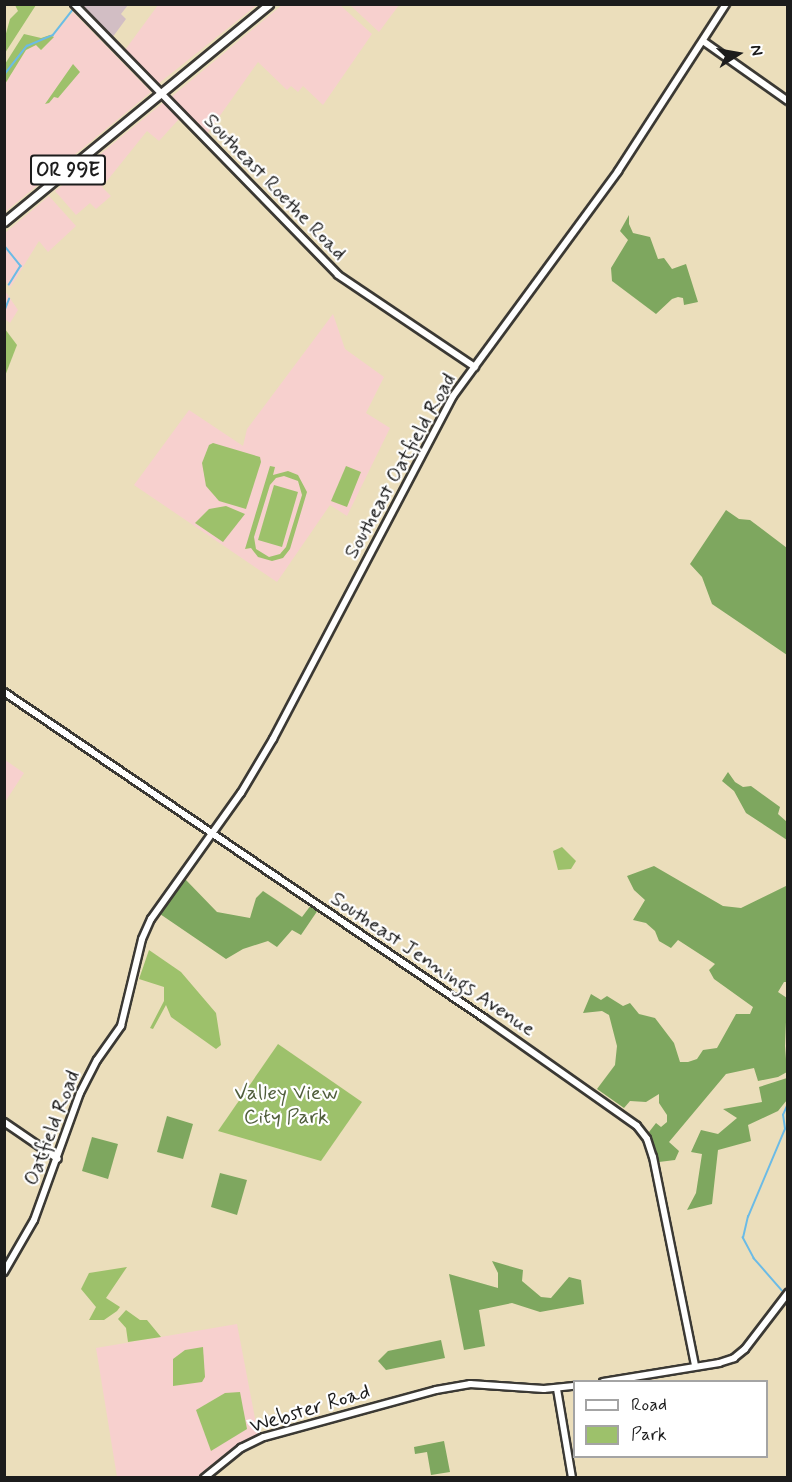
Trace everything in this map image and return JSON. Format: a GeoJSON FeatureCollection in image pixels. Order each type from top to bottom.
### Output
{"type":"FeatureCollection","features":[{"type":"Feature","properties":{"kind":"main road","name":"Southeast Roethe Road"},"geometry":{"type":"LineString","coordinates":[[74,4],[338,275],[475,367]]}},
{"type":"Feature","properties":{"kind":"main road","name":"OR 99E"},"geometry":{"type":"LineString","coordinates":[[4,222],[269,4]]}},
{"type":"Feature","properties":{"kind":"main road","name":"Southeast Oatfield Road"},"geometry":{"type":"LineString","coordinates":[[137,961],[151,919],[241,793],[289,711],[438,423],[475,367],[618,171],[726,4]]}},
{"type":"Feature","properties":{"kind":"main road"},"geometry":{"type":"LineString","coordinates":[[703,41],[788,101]]}},
{"type":"Feature","properties":{"kind":"main road","name":"Southeast Jennings Avenue"},"geometry":{"type":"LineString","coordinates":[[4,692],[213,832],[637,1126],[648,1142],[653,1156],[695,1366]]}},
{"type":"Feature","properties":{"kind":"main road","name":"Oatfield Road"},"geometry":{"type":"LineString","coordinates":[[4,1272],[31,1228],[58,1159],[80,1093],[121,1026],[137,961]]}},
{"type":"Feature","properties":{"kind":"main road"},"geometry":{"type":"LineString","coordinates":[[4,1122],[58,1159]]}},
{"type":"Feature","properties":{"kind":"main road"},"geometry":{"type":"LineString","coordinates":[[614,1380],[729,1360],[742,1352],[788,1293]]}},
{"type":"Feature","properties":{"kind":"main road","name":"Webster Road"},"geometry":{"type":"LineString","coordinates":[[204,1478],[241,1448],[264,1437],[400,1399],[470,1384],[557,1389],[573,1386]]}},
{"type":"Feature","properties":{"kind":"main road"},"geometry":{"type":"LineString","coordinates":[[557,1389],[572,1478]]}},
{"type":"Feature","properties":{"kind":"shaded area"},"geometry":{"type":"Polygon","coordinates":[[[79,5],[128,5],[121,14],[126,19],[112,38],[79,5]]]}},
{"type":"Feature","properties":{"kind":"shaded area"},"geometry":{"type":"Polygon","coordinates":[[[158,5],[257,5],[158,84],[125,50],[158,5]]]}},
{"type":"Feature","properties":{"kind":"shaded area"},"geometry":{"type":"Polygon","coordinates":[[[282,5],[340,5],[372,34],[323,105],[303,86],[298,92],[291,86],[287,90],[258,62],[207,134],[171,97],[282,5]]]}},
{"type":"Feature","properties":{"kind":"shaded area"},"geometry":{"type":"Polygon","coordinates":[[[350,5],[399,5],[379,32],[350,5]]]}},
{"type":"Feature","properties":{"kind":"shaded area"},"geometry":{"type":"Polygon","coordinates":[[[73,12],[151,92],[5,212],[5,84],[26,50],[36,45],[42,50],[73,12]]]}},
{"type":"Feature","properties":{"kind":"shaded area"},"geometry":{"type":"Polygon","coordinates":[[[164,102],[179,119],[159,141],[147,131],[102,187],[111,196],[96,209],[90,203],[76,215],[55,191],[164,102]]]}},
{"type":"Feature","properties":{"kind":"shaded area"},"geometry":{"type":"Polygon","coordinates":[[[49,196],[76,226],[48,252],[39,241],[10,288],[5,280],[5,233],[49,196]]]}},
{"type":"Feature","properties":{"kind":"shaded area"},"geometry":{"type":"Polygon","coordinates":[[[5,291],[18,310],[10,323],[5,319],[5,291]]]}},
{"type":"Feature","properties":{"kind":"shaded area"},"geometry":{"type":"Polygon","coordinates":[[[333,314],[345,349],[384,377],[366,413],[390,428],[347,516],[330,505],[277,582],[134,485],[189,410],[243,446],[247,429],[333,314]]]}},
{"type":"Feature","properties":{"kind":"shaded area"},"geometry":{"type":"Polygon","coordinates":[[[5,760],[24,773],[5,802],[5,760]]]}},
{"type":"Feature","properties":{"kind":"shaded area"},"geometry":{"type":"Polygon","coordinates":[[[237,1324],[258,1434],[227,1452],[197,1477],[117,1477],[96,1348],[237,1324]]]}},
{"type":"Feature","properties":{"kind":"green space"},"geometry":{"type":"Polygon","coordinates":[[[15,5],[36,5],[5,53],[5,37],[10,19],[18,11],[15,5]]]}},
{"type":"Feature","properties":{"kind":"green space"},"geometry":{"type":"Polygon","coordinates":[[[24,34],[41,38],[50,35],[54,37],[41,50],[36,45],[26,50],[5,84],[5,64],[24,34]]]}},
{"type":"Feature","properties":{"kind":"green space"},"geometry":{"type":"Polygon","coordinates":[[[73,64],[80,72],[58,98],[54,97],[45,104],[73,64]]]}},
{"type":"Feature","properties":{"kind":"green space"},"geometry":{"type":"Polygon","coordinates":[[[629,215],[629,224],[633,233],[650,237],[658,259],[664,258],[672,269],[686,264],[698,302],[684,305],[683,298],[678,297],[672,299],[656,314],[612,281],[611,268],[628,240],[620,231],[629,215]]]}},
{"type":"Feature","properties":{"kind":"green space"},"geometry":{"type":"Polygon","coordinates":[[[5,329],[17,345],[5,376],[5,329]]]}},
{"type":"Feature","properties":{"kind":"green space"},"geometry":{"type":"Polygon","coordinates":[[[213,443],[260,457],[261,462],[246,509],[219,501],[206,486],[202,463],[209,445],[213,443]]]}},
{"type":"Feature","properties":{"kind":"green space"},"geometry":{"type":"Polygon","coordinates":[[[270,466],[275,467],[273,475],[288,471],[298,475],[307,492],[290,549],[283,558],[272,561],[258,557],[251,548],[245,549],[270,466]],[[284,476],[276,478],[270,485],[254,537],[256,549],[269,557],[280,554],[286,547],[302,495],[298,481],[284,476]]]}},
{"type":"Feature","properties":{"kind":"green space"},"geometry":{"type":"Polygon","coordinates":[[[346,466],[361,472],[347,507],[331,501],[346,466]]]}},
{"type":"Feature","properties":{"kind":"green space"},"geometry":{"type":"Polygon","coordinates":[[[274,485],[298,492],[282,547],[258,540],[274,485]]]}},
{"type":"Feature","properties":{"kind":"green space"},"geometry":{"type":"Polygon","coordinates":[[[226,506],[245,514],[223,542],[195,523],[209,509],[226,506]]]}},
{"type":"Feature","properties":{"kind":"green space"},"geometry":{"type":"Polygon","coordinates":[[[726,510],[739,519],[750,520],[787,548],[787,655],[712,604],[702,577],[690,564],[726,510]]]}},
{"type":"Feature","properties":{"kind":"green space"},"geometry":{"type":"Polygon","coordinates":[[[728,772],[735,782],[743,787],[751,786],[780,807],[778,814],[787,822],[787,840],[746,813],[734,791],[722,781],[728,772]]]}},
{"type":"Feature","properties":{"kind":"green space"},"geometry":{"type":"Polygon","coordinates":[[[562,847],[576,861],[571,869],[558,870],[553,851],[562,847]]]}},
{"type":"Feature","properties":{"kind":"green space"},"geometry":{"type":"Polygon","coordinates":[[[654,866],[723,906],[741,908],[788,885],[787,982],[784,982],[778,992],[787,998],[785,1046],[787,1072],[778,1077],[758,1081],[754,1068],[726,1074],[669,1142],[679,1151],[675,1160],[659,1162],[649,1132],[656,1123],[661,1127],[667,1122],[667,1115],[659,1103],[659,1094],[646,1102],[630,1101],[624,1108],[597,1089],[615,1065],[617,1046],[609,1015],[602,1011],[583,1013],[591,994],[601,1000],[607,996],[623,1006],[630,1003],[639,1014],[655,1018],[674,1043],[680,1062],[697,1059],[703,1050],[717,1048],[736,1014],[750,1014],[753,1007],[714,979],[709,970],[715,964],[678,940],[671,948],[659,941],[655,931],[646,923],[633,920],[645,900],[634,890],[627,876],[654,866]]]}},
{"type":"Feature","properties":{"kind":"green space"},"geometry":{"type":"Polygon","coordinates":[[[185,879],[217,912],[250,918],[256,898],[263,891],[302,917],[311,905],[318,910],[301,935],[292,930],[277,947],[268,941],[243,949],[226,959],[160,914],[185,879]]]}},
{"type":"Feature","properties":{"kind":"green space"},"geometry":{"type":"Polygon","coordinates":[[[149,950],[181,972],[216,1013],[221,1045],[216,1049],[171,1017],[166,1005],[153,1029],[150,1028],[164,1001],[164,987],[139,979],[149,950]]]}},
{"type":"Feature","properties":{"kind":"green space","name":"Valley View City Park"},"geometry":{"type":"Polygon","coordinates":[[[278,1044],[362,1102],[321,1161],[218,1131],[278,1044]]]}},
{"type":"Feature","properties":{"kind":"green space"},"geometry":{"type":"Polygon","coordinates":[[[787,1078],[787,1100],[778,1111],[748,1125],[751,1141],[718,1150],[712,1204],[687,1210],[696,1193],[702,1154],[691,1152],[701,1130],[718,1134],[737,1118],[723,1109],[762,1102],[759,1087],[787,1078]]]}},
{"type":"Feature","properties":{"kind":"green space"},"geometry":{"type":"Polygon","coordinates":[[[167,1116],[193,1124],[183,1159],[157,1152],[167,1116]]]}},
{"type":"Feature","properties":{"kind":"green space"},"geometry":{"type":"Polygon","coordinates":[[[92,1137],[118,1144],[108,1179],[82,1171],[92,1137]]]}},
{"type":"Feature","properties":{"kind":"green space"},"geometry":{"type":"Polygon","coordinates":[[[220,1173],[247,1180],[237,1215],[211,1207],[220,1173]]]}},
{"type":"Feature","properties":{"kind":"green space"},"geometry":{"type":"Polygon","coordinates":[[[492,1261],[523,1270],[522,1281],[541,1297],[551,1298],[569,1277],[581,1280],[584,1304],[540,1312],[512,1303],[479,1310],[485,1346],[464,1350],[449,1274],[498,1288],[498,1273],[492,1261]]]}},
{"type":"Feature","properties":{"kind":"green space"},"geometry":{"type":"Polygon","coordinates":[[[127,1267],[106,1298],[120,1307],[104,1320],[89,1320],[96,1307],[81,1289],[89,1273],[127,1267]]]}},
{"type":"Feature","properties":{"kind":"green space"},"geometry":{"type":"Polygon","coordinates":[[[126,1310],[140,1320],[147,1320],[161,1337],[128,1342],[126,1328],[118,1319],[126,1310]]]}},
{"type":"Feature","properties":{"kind":"green space"},"geometry":{"type":"Polygon","coordinates":[[[441,1340],[445,1358],[386,1370],[378,1361],[388,1351],[441,1340]]]}},
{"type":"Feature","properties":{"kind":"green space"},"geometry":{"type":"Polygon","coordinates":[[[203,1347],[205,1377],[202,1382],[173,1386],[173,1359],[185,1350],[203,1347]]]}},
{"type":"Feature","properties":{"kind":"green space"},"geometry":{"type":"Polygon","coordinates":[[[240,1392],[247,1429],[211,1451],[196,1410],[225,1393],[240,1392]]]}},
{"type":"Feature","properties":{"kind":"green space"},"geometry":{"type":"Polygon","coordinates":[[[444,1441],[450,1472],[431,1475],[427,1452],[415,1454],[414,1447],[444,1441]]]}},
{"type":"Feature","properties":{"kind":"waterway"},"geometry":{"type":"LineString","coordinates":[[4,75],[27,46],[53,35],[74,8]]}},
{"type":"Feature","properties":{"kind":"waterway"},"geometry":{"type":"LineString","coordinates":[[4,245],[21,266],[9,285]]}},
{"type":"Feature","properties":{"kind":"waterway"},"geometry":{"type":"LineString","coordinates":[[4,312],[9,299]]}},
{"type":"Feature","properties":{"kind":"waterway"},"geometry":{"type":"LineString","coordinates":[[782,1291],[754,1259],[743,1238],[748,1217],[785,1129],[783,1115],[788,1104]]}}]}
